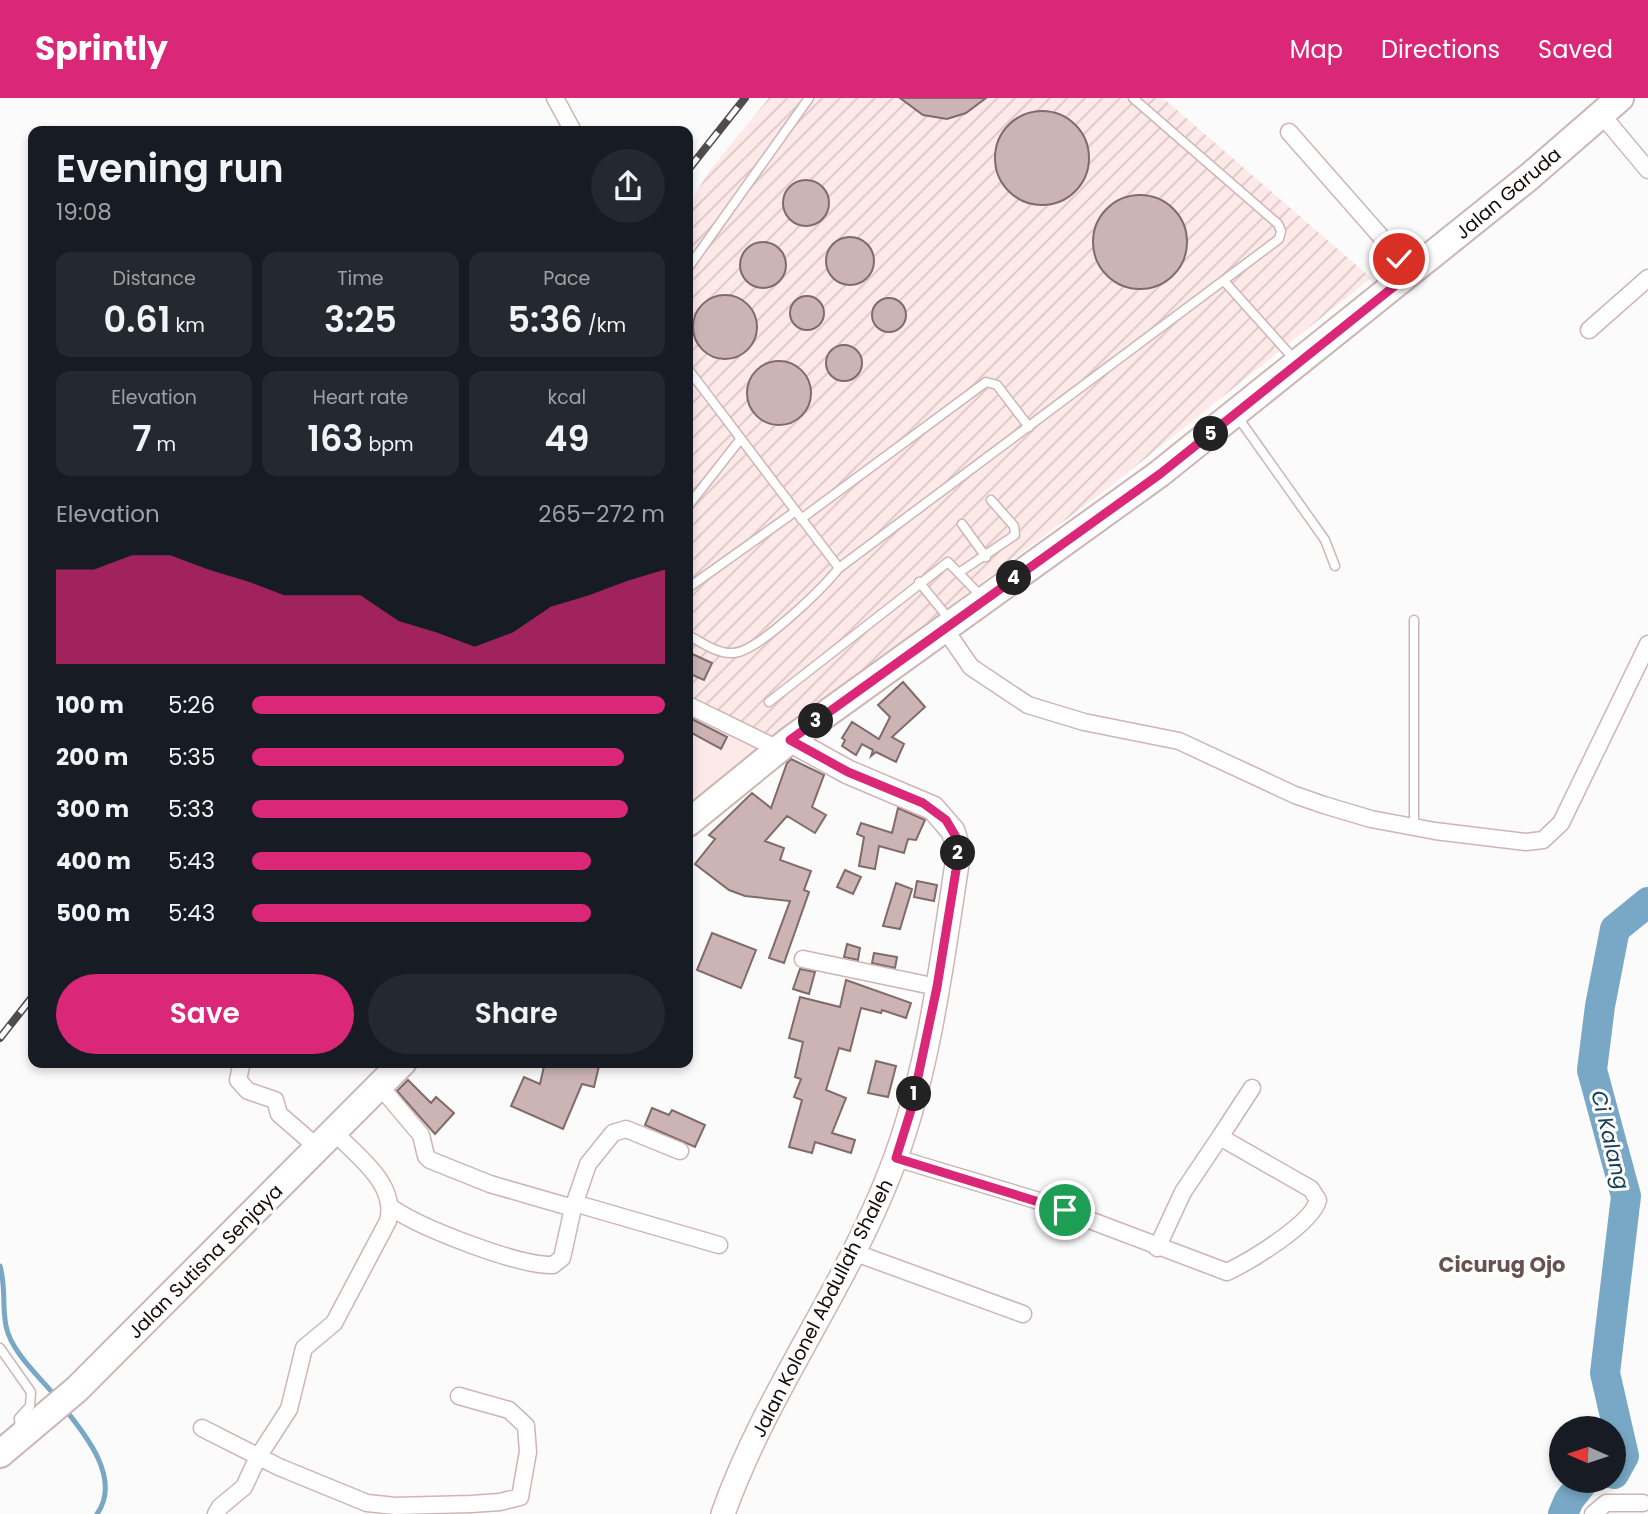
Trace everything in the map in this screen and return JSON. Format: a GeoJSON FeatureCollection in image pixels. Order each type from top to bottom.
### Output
{"type":"FeatureCollection","features":[{"type":"Feature","properties":{"kind":"main road","name":"Jalan Garuda"},"geometry":{"type":"LineString","coordinates":[[784,745],[1160,474],[1412,272],[1611,106]]}},
{"type":"Feature","properties":{"kind":"main road"},"geometry":{"type":"LineString","coordinates":[[693,819],[784,745]]}},
{"type":"Feature","properties":{"kind":"main road","name":"Jalan Kolonel Abdullah Shaleh"},"geometry":{"type":"LineString","coordinates":[[723,1514],[803,1344],[853,1252],[896,1158],[911,1110],[937,987],[958,855],[956,837],[950,824],[923,803],[784,745]]}},
{"type":"Feature","properties":{"kind":"main road","name":"Jalan Sutisna Senjaya"},"geometry":{"type":"LineString","coordinates":[[0,1454],[77,1389],[397,1068]]}},
{"type":"Feature","properties":{"kind":"street"},"geometry":{"type":"LineString","coordinates":[[555,98],[570,126]]}},
{"type":"Feature","properties":{"kind":"street"},"geometry":{"type":"LineString","coordinates":[[1611,106],[1648,170]]}},
{"type":"Feature","properties":{"kind":"street"},"geometry":{"type":"LineString","coordinates":[[1289,132],[1412,272]]}},
{"type":"Feature","properties":{"kind":"street"},"geometry":{"type":"LineString","coordinates":[[1588,330],[1648,278]]}},
{"type":"Feature","properties":{"kind":"street"},"geometry":{"type":"LineString","coordinates":[[948,625],[971,667],[1028,705],[1084,722],[1178,741],[1296,795],[1371,819],[1526,842],[1543,840],[1561,823],[1648,644]]}},
{"type":"Feature","properties":{"kind":"street"},"geometry":{"type":"LineString","coordinates":[[693,707],[784,745]]}},
{"type":"Feature","properties":{"kind":"street"},"geometry":{"type":"LineString","coordinates":[[803,959],[937,987]]}},
{"type":"Feature","properties":{"kind":"street"},"geometry":{"type":"LineString","coordinates":[[216,1514],[220,1507],[240,1492],[258,1457],[289,1409],[304,1348],[327,1331],[340,1314],[384,1232],[392,1208],[383,1185],[325,1139],[279,1114],[275,1100],[248,1091],[239,1080],[241,1068]]}},
{"type":"Feature","properties":{"kind":"street"},"geometry":{"type":"LineString","coordinates":[[379,1085],[421,1135],[425,1156],[430,1160],[490,1184],[719,1245]]}},
{"type":"Feature","properties":{"kind":"street"},"geometry":{"type":"LineString","coordinates":[[1157,1248],[1183,1192],[1252,1088]]}},
{"type":"Feature","properties":{"kind":"street"},"geometry":{"type":"LineString","coordinates":[[392,1208],[439,1233],[548,1266],[556,1265],[562,1258],[573,1205],[589,1164],[617,1130],[628,1129],[680,1151]]}},
{"type":"Feature","properties":{"kind":"street"},"geometry":{"type":"LineString","coordinates":[[896,1158],[1040,1201],[1157,1248],[1227,1272],[1272,1244],[1316,1208],[1318,1200],[1315,1191],[1220,1137]]}},
{"type":"Feature","properties":{"kind":"street"},"geometry":{"type":"LineString","coordinates":[[853,1252],[1024,1314]]}},
{"type":"Feature","properties":{"kind":"street"},"geometry":{"type":"LineString","coordinates":[[202,1428],[258,1457],[367,1503],[395,1507],[500,1502],[520,1497],[528,1452],[526,1426],[509,1410],[459,1396]]}},
{"type":"Feature","properties":{"kind":"street"},"geometry":{"type":"LineString","coordinates":[[1593,1514],[1606,1503],[1643,1503]]}},
{"type":"Feature","properties":{"kind":"lane"},"geometry":{"type":"LineString","coordinates":[[693,261],[809,98]]}},
{"type":"Feature","properties":{"kind":"lane"},"geometry":{"type":"LineString","coordinates":[[693,638],[724,653],[745,650],[819,593],[839,569],[1279,239],[1280,227],[1133,98]]}},
{"type":"Feature","properties":{"kind":"lane"},"geometry":{"type":"LineString","coordinates":[[1224,281],[1298,364]]}},
{"type":"Feature","properties":{"kind":"lane"},"geometry":{"type":"LineString","coordinates":[[693,376],[839,569]]}},
{"type":"Feature","properties":{"kind":"lane"},"geometry":{"type":"LineString","coordinates":[[693,585],[798,515],[986,382],[998,385],[1029,427]]}},
{"type":"Feature","properties":{"kind":"lane"},"geometry":{"type":"LineString","coordinates":[[1236,414],[1325,540],[1335,566]]}},
{"type":"Feature","properties":{"kind":"lane"},"geometry":{"type":"LineString","coordinates":[[693,500],[740,441]]}},
{"type":"Feature","properties":{"kind":"lane"},"geometry":{"type":"LineString","coordinates":[[960,572],[1015,534],[1016,531],[992,499]]}},
{"type":"Feature","properties":{"kind":"lane"},"geometry":{"type":"LineString","coordinates":[[962,524],[985,557]]}},
{"type":"Feature","properties":{"kind":"lane"},"geometry":{"type":"LineString","coordinates":[[768,702],[948,562],[984,599]]}},
{"type":"Feature","properties":{"kind":"lane"},"geometry":{"type":"LineString","coordinates":[[919,582],[948,625]]}},
{"type":"Feature","properties":{"kind":"lane"},"geometry":{"type":"LineString","coordinates":[[1414,620],[1414,827]]}},
{"type":"Feature","properties":{"kind":"lane"},"geometry":{"type":"LineString","coordinates":[[0,1348],[31,1392],[30,1406],[17,1425],[32,1427]]}},
{"type":"Feature","properties":{"kind":"shaded area"},"geometry":{"type":"Polygon","coordinates":[[[769,98],[1163,98],[1371,278],[1111,486],[770,740],[693,704],[693,198],[710,170],[769,98]]]}},
{"type":"Feature","properties":{"kind":"shaded area"},"geometry":{"type":"Polygon","coordinates":[[[693,712],[770,751],[693,812],[693,712]]]}},
{"type":"Feature","properties":{"kind":"building"},"geometry":{"type":"Polygon","coordinates":[[[900,98],[986,98],[966,113],[947,119],[923,115],[900,98]]]}},
{"type":"Feature","properties":{"kind":"building"},"geometry":{"type":"Polygon","coordinates":[[[1042,111],[1060,114],[1075,125],[1086,140],[1089,158],[1086,176],[1075,191],[1060,202],[1042,205],[1024,202],[1009,191],[998,176],[995,158],[998,140],[1009,125],[1024,114],[1042,111]]]}},
{"type":"Feature","properties":{"kind":"building"},"geometry":{"type":"Polygon","coordinates":[[[806,180],[822,187],[829,203],[822,219],[806,226],[790,219],[783,203],[790,187],[806,180]]]}},
{"type":"Feature","properties":{"kind":"building"},"geometry":{"type":"Polygon","coordinates":[[[1140,195],[1158,198],[1173,209],[1184,224],[1187,242],[1184,260],[1173,275],[1158,286],[1140,289],[1122,286],[1107,275],[1096,260],[1093,242],[1096,224],[1107,209],[1122,198],[1140,195]]]}},
{"type":"Feature","properties":{"kind":"building"},"geometry":{"type":"Polygon","coordinates":[[[850,237],[867,244],[874,261],[867,278],[850,285],[833,278],[826,261],[833,244],[850,237]]]}},
{"type":"Feature","properties":{"kind":"building"},"geometry":{"type":"Polygon","coordinates":[[[763,242],[779,249],[786,265],[779,281],[763,288],[747,281],[740,265],[747,249],[763,242]]]}},
{"type":"Feature","properties":{"kind":"building"},"geometry":{"type":"Polygon","coordinates":[[[725,295],[737,297],[748,304],[755,315],[755,339],[748,350],[737,357],[725,359],[713,357],[702,350],[695,339],[693,327],[695,315],[702,304],[713,297],[725,295]]]}},
{"type":"Feature","properties":{"kind":"building"},"geometry":{"type":"Polygon","coordinates":[[[807,296],[819,301],[824,313],[819,325],[807,330],[795,325],[790,313],[795,301],[807,296]]]}},
{"type":"Feature","properties":{"kind":"building"},"geometry":{"type":"Polygon","coordinates":[[[889,298],[901,303],[906,315],[901,327],[889,332],[877,327],[872,315],[877,303],[889,298]]]}},
{"type":"Feature","properties":{"kind":"building"},"geometry":{"type":"Polygon","coordinates":[[[844,345],[857,350],[862,363],[857,376],[844,381],[831,376],[826,363],[831,350],[844,345]]]}},
{"type":"Feature","properties":{"kind":"building"},"geometry":{"type":"Polygon","coordinates":[[[779,361],[791,363],[802,370],[809,381],[809,405],[802,416],[791,423],[779,425],[767,423],[756,416],[749,405],[747,393],[749,381],[756,370],[767,363],[779,361]]]}},
{"type":"Feature","properties":{"kind":"building"},"geometry":{"type":"Polygon","coordinates":[[[693,654],[712,663],[704,680],[693,675],[693,654]]]}},
{"type":"Feature","properties":{"kind":"building"},"geometry":{"type":"Polygon","coordinates":[[[903,682],[925,707],[892,737],[904,744],[896,762],[876,752],[871,756],[873,750],[862,744],[856,755],[842,746],[845,740],[842,738],[852,722],[879,739],[890,717],[878,705],[903,682]]]}},
{"type":"Feature","properties":{"kind":"building"},"geometry":{"type":"Polygon","coordinates":[[[693,720],[727,737],[721,749],[693,734],[693,720]]]}},
{"type":"Feature","properties":{"kind":"building"},"geometry":{"type":"Polygon","coordinates":[[[791,759],[824,775],[812,807],[826,815],[815,833],[787,816],[765,841],[784,848],[780,860],[811,871],[804,890],[809,892],[784,963],[769,958],[790,901],[745,896],[729,890],[695,864],[715,839],[709,835],[752,793],[771,808],[787,763],[791,759]]]}},
{"type":"Feature","properties":{"kind":"building"},"geometry":{"type":"Polygon","coordinates":[[[898,808],[925,820],[916,840],[908,839],[904,853],[879,846],[875,869],[859,866],[864,837],[857,834],[861,823],[892,833],[898,808]]]}},
{"type":"Feature","properties":{"kind":"building"},"geometry":{"type":"Polygon","coordinates":[[[845,870],[861,877],[853,894],[837,887],[845,870]]]}},
{"type":"Feature","properties":{"kind":"building"},"geometry":{"type":"Polygon","coordinates":[[[917,881],[937,885],[934,901],[914,897],[917,881]]]}},
{"type":"Feature","properties":{"kind":"building"},"geometry":{"type":"Polygon","coordinates":[[[896,883],[912,889],[900,929],[883,926],[896,883]]]}},
{"type":"Feature","properties":{"kind":"building"},"geometry":{"type":"Polygon","coordinates":[[[712,933],[756,950],[741,988],[697,970],[712,933]]]}},
{"type":"Feature","properties":{"kind":"building"},"geometry":{"type":"Polygon","coordinates":[[[847,944],[860,948],[858,960],[844,957],[847,944]]]}},
{"type":"Feature","properties":{"kind":"building"},"geometry":{"type":"Polygon","coordinates":[[[874,953],[897,957],[895,968],[872,963],[874,953]]]}},
{"type":"Feature","properties":{"kind":"building"},"geometry":{"type":"Polygon","coordinates":[[[800,969],[815,972],[809,994],[793,989],[800,969]]]}},
{"type":"Feature","properties":{"kind":"building"},"geometry":{"type":"Polygon","coordinates":[[[846,980],[911,1003],[906,1018],[882,1010],[881,1013],[861,1008],[850,1051],[839,1048],[826,1090],[846,1098],[832,1133],[855,1140],[851,1153],[815,1142],[812,1153],[789,1147],[802,1100],[794,1097],[801,1079],[795,1077],[803,1042],[789,1038],[800,997],[840,1007],[846,980]]]}},
{"type":"Feature","properties":{"kind":"building"},"geometry":{"type":"Polygon","coordinates":[[[876,1061],[896,1066],[888,1097],[868,1093],[876,1061]]]}},
{"type":"Feature","properties":{"kind":"building"},"geometry":{"type":"Polygon","coordinates":[[[544,1068],[599,1068],[594,1087],[582,1084],[563,1129],[511,1106],[524,1077],[540,1084],[544,1068]]]}},
{"type":"Feature","properties":{"kind":"building"},"geometry":{"type":"Polygon","coordinates":[[[408,1080],[431,1103],[436,1097],[454,1113],[435,1134],[397,1091],[408,1080]]]}},
{"type":"Feature","properties":{"kind":"building"},"geometry":{"type":"Polygon","coordinates":[[[652,1108],[669,1115],[672,1110],[705,1125],[695,1147],[645,1125],[652,1108]]]}},
{"type":"Feature","properties":{"kind":"waterway","name":"Ci Kalang"},"geometry":{"type":"LineString","coordinates":[[1615,1416],[1605,1373],[1626,1196],[1592,1070],[1600,1006],[1615,929],[1648,902]]}},
{"type":"Feature","properties":{"kind":"waterway"},"geometry":{"type":"LineString","coordinates":[[0,1266],[9,1336],[20,1355],[56,1397]]}},
{"type":"Feature","properties":{"kind":"waterway"},"geometry":{"type":"LineString","coordinates":[[64,1408],[90,1444],[103,1472],[104,1500],[97,1514]]}},
{"type":"Feature","properties":{"kind":"waterway","name":"Ci Kalang"},"geometry":{"type":"LineString","coordinates":[[1563,1514],[1575,1493]]}},
{"type":"Feature","properties":{"kind":"railway"},"geometry":{"type":"LineString","coordinates":[[693,164],[745,98]]}},
{"type":"Feature","properties":{"kind":"railway"},"geometry":{"type":"LineString","coordinates":[[0,1038],[28,1002]]}},
{"type":"Feature","properties":{"kind":"district","name":"Cicurug Ojo"},"geometry":{"type":"Point","coordinates":[1502,1265]}},
{"type":"Feature","properties":{"kind":"route"},"geometry":{"type":"LineString","coordinates":[[1065,1210],[896,1158],[911,1110],[937,987],[957,864],[956,837],[950,824],[933,808],[848,772],[790,740],[1160,474],[1412,272],[1399,259]]}}]}
